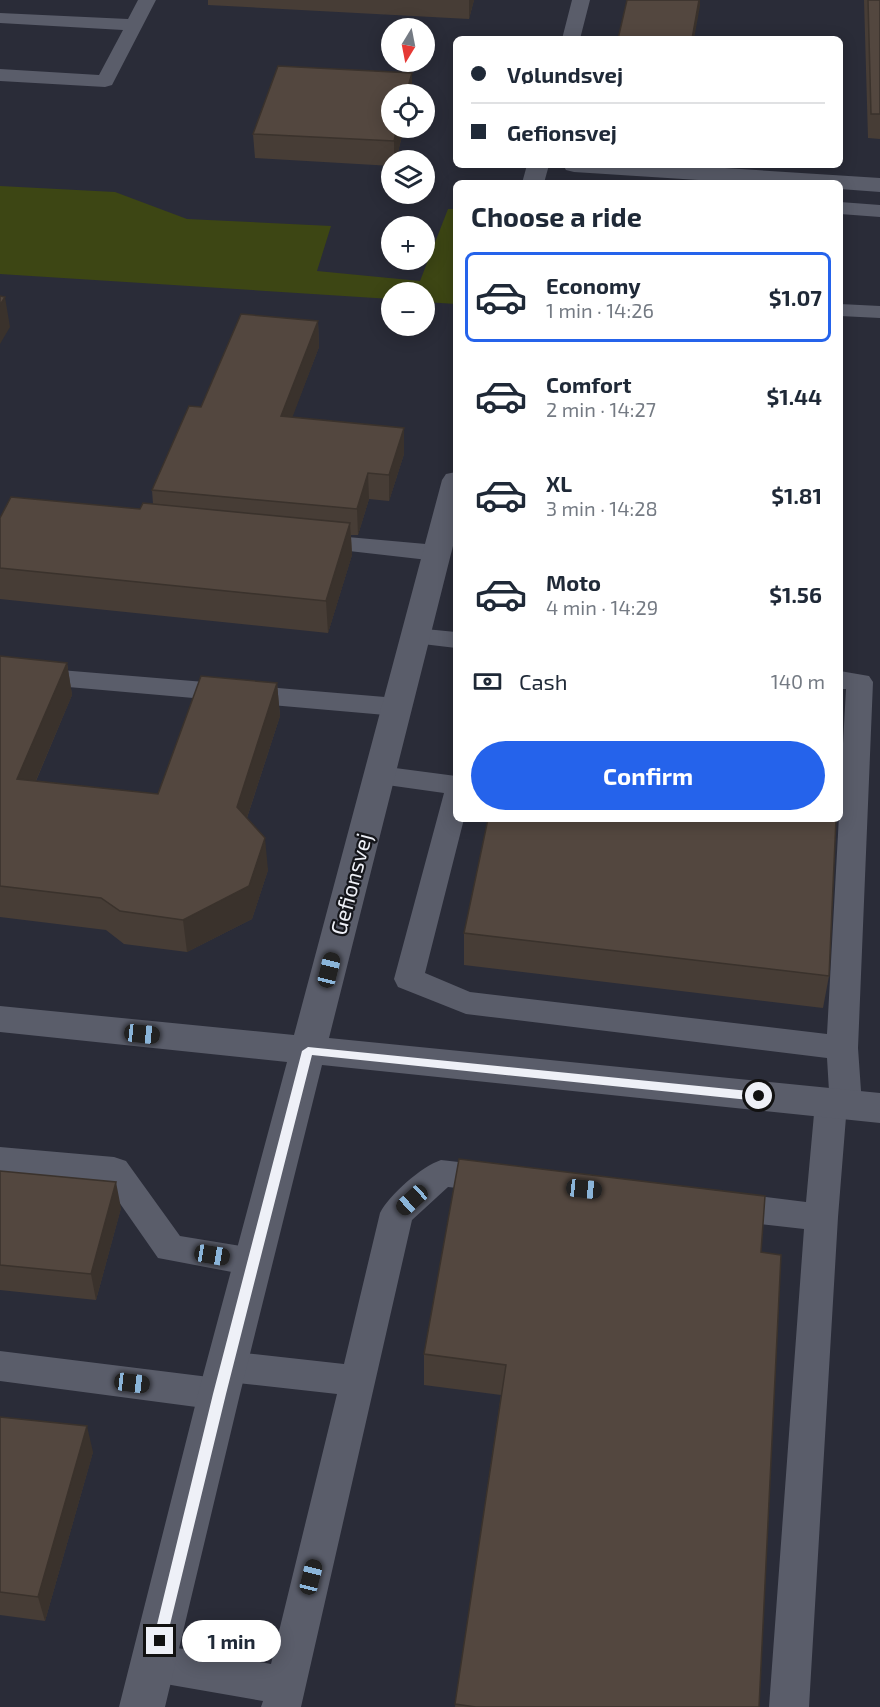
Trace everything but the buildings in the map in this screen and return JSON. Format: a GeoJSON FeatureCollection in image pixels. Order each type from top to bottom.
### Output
{"type":"FeatureCollection","features":[{"type":"Feature","properties":{"kind":"street"},"geometry":{"type":"LineString","coordinates":[[616,168],[784,180]]}},
{"type":"Feature","properties":{"kind":"street"},"geometry":{"type":"LineString","coordinates":[[843,183],[880,184]]}},
{"type":"Feature","properties":{"kind":"street","name":"Gefionsvej"},"geometry":{"type":"LineString","coordinates":[[142,1707],[253,1262],[453,492]]}},
{"type":"Feature","properties":{"kind":"street"},"geometry":{"type":"LineString","coordinates":[[0,1019],[852,1106]]}},
{"type":"Feature","properties":{"kind":"lane"},"geometry":{"type":"LineString","coordinates":[[0,75],[105,81],[147,0]]}},
{"type":"Feature","properties":{"kind":"lane"},"geometry":{"type":"LineString","coordinates":[[572,36],[581,0]]}},
{"type":"Feature","properties":{"kind":"lane"},"geometry":{"type":"LineString","coordinates":[[0,18],[134,25]]}},
{"type":"Feature","properties":{"kind":"lane"},"geometry":{"type":"LineString","coordinates":[[843,208],[880,211]]}},
{"type":"Feature","properties":{"kind":"lane"},"geometry":{"type":"LineString","coordinates":[[843,310],[880,312]]}},
{"type":"Feature","properties":{"kind":"lane"},"geometry":{"type":"LineString","coordinates":[[286,538],[437,553]]}},
{"type":"Feature","properties":{"kind":"lane"},"geometry":{"type":"LineString","coordinates":[[416,636],[453,640]]}},
{"type":"Feature","properties":{"kind":"lane"},"geometry":{"type":"LineString","coordinates":[[0,673],[397,707]]}},
{"type":"Feature","properties":{"kind":"lane"},"geometry":{"type":"LineString","coordinates":[[789,1707],[821,1216],[852,1106],[842,1048],[860,682],[843,680]]}},
{"type":"Feature","properties":{"kind":"lane"},"geometry":{"type":"LineString","coordinates":[[380,775],[453,785]]}},
{"type":"Feature","properties":{"kind":"lane"},"geometry":{"type":"LineString","coordinates":[[453,807],[409,979],[466,1003],[842,1048]]}},
{"type":"Feature","properties":{"kind":"lane"},"geometry":{"type":"LineString","coordinates":[[0,1160],[114,1170],[170,1248],[253,1262]]}},
{"type":"Feature","properties":{"kind":"lane"},"geometry":{"type":"LineString","coordinates":[[154,1663],[283,1696],[397,1213],[441,1173],[524,1182]]}},
{"type":"Feature","properties":{"kind":"lane"},"geometry":{"type":"LineString","coordinates":[[690,1202],[821,1216]]}},
{"type":"Feature","properties":{"kind":"lane"},"geometry":{"type":"LineString","coordinates":[[0,1366],[223,1380],[358,1382]]}},
{"type":"Feature","properties":{"kind":"green space"},"geometry":{"type":"Polygon","coordinates":[[[0,186],[115,192],[187,219],[331,226],[317,271],[420,281],[424,270],[435,270],[435,242],[448,209],[453,209],[453,304],[435,303],[435,282],[381,282],[381,298],[0,274],[0,186]]]}},
{"type":"Feature","properties":{"kind":"route"},"geometry":{"type":"LineString","coordinates":[[160,1641],[219,1394],[308,1051],[759,1096]]}}]}
